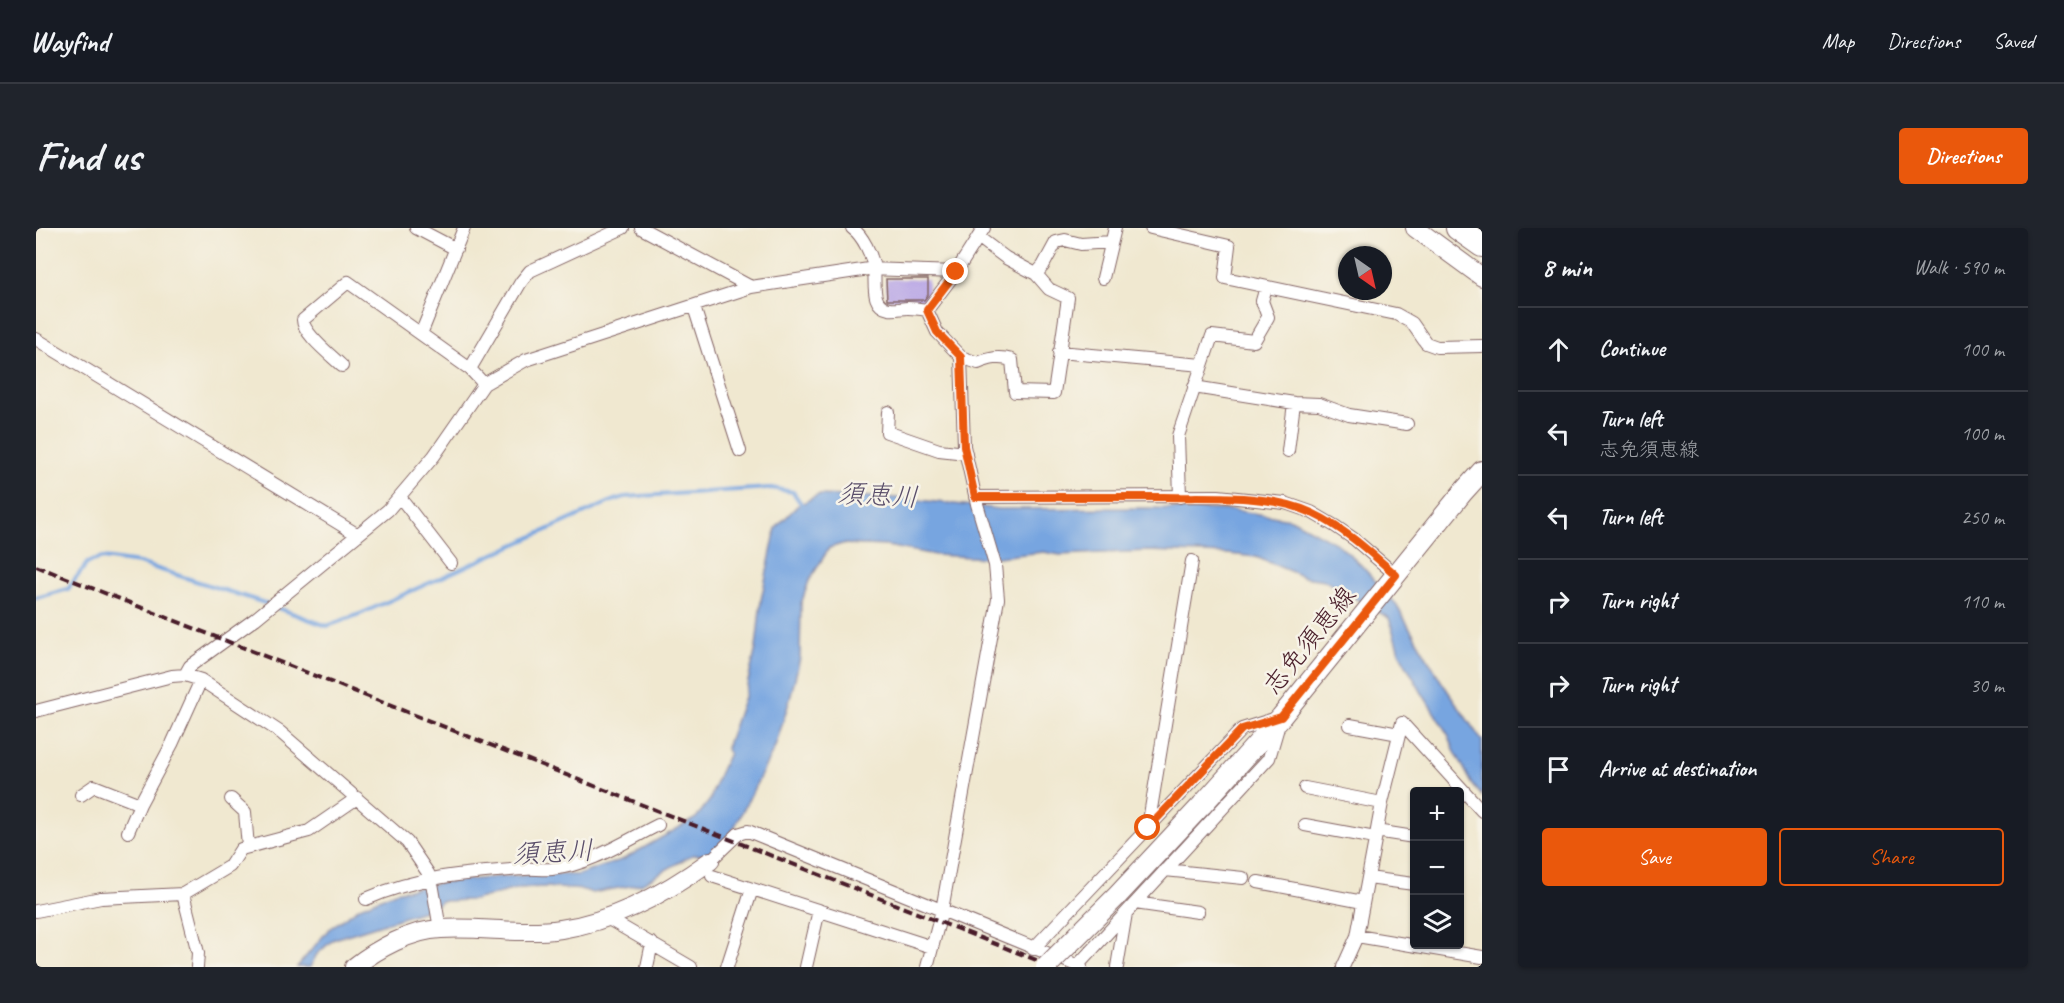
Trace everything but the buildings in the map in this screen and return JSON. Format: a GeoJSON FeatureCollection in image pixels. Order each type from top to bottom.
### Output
{"type":"FeatureCollection","features":[{"type":"Feature","properties":{"kind":"highway"},"geometry":{"type":"LineString","coordinates":[[1458,228],[1482,245]]}},
{"type":"Feature","properties":{"kind":"main road","name":"志免須恵線"},"geometry":{"type":"LineString","coordinates":[[1046,967],[1117,896],[1281,717],[1482,471]]}},
{"type":"Feature","properties":{"kind":"street"},"geometry":{"type":"LineString","coordinates":[[416,228],[456,249]]}},
{"type":"Feature","properties":{"kind":"street"},"geometry":{"type":"LineString","coordinates":[[421,334],[464,228]]}},
{"type":"Feature","properties":{"kind":"street"},"geometry":{"type":"LineString","coordinates":[[470,369],[521,282],[530,271],[622,228]]}},
{"type":"Feature","properties":{"kind":"street"},"geometry":{"type":"LineString","coordinates":[[852,228],[858,232],[874,269],[874,291],[878,303],[888,309],[927,310]]}},
{"type":"Feature","properties":{"kind":"street"},"geometry":{"type":"LineString","coordinates":[[1103,278],[1114,228]]}},
{"type":"Feature","properties":{"kind":"street"},"geometry":{"type":"LineString","coordinates":[[1151,228],[1200,233],[1229,246],[1225,278],[1396,314],[1412,323],[1426,343],[1437,347],[1482,346]]}},
{"type":"Feature","properties":{"kind":"street"},"geometry":{"type":"LineString","coordinates":[[1415,228],[1482,277]]}},
{"type":"Feature","properties":{"kind":"street"},"geometry":{"type":"LineString","coordinates":[[647,229],[752,287]]}},
{"type":"Feature","properties":{"kind":"street"},"geometry":{"type":"LineString","coordinates":[[981,232],[1006,258],[1036,274],[1049,289],[1068,298],[1054,393],[1015,392],[1012,360],[1000,357],[988,358],[978,363],[961,357],[937,332],[927,310],[956,272],[981,232]]}},
{"type":"Feature","properties":{"kind":"street"},"geometry":{"type":"LineString","coordinates":[[1036,274],[1056,242],[1065,240],[1081,244],[1112,242]]}},
{"type":"Feature","properties":{"kind":"street"},"geometry":{"type":"LineString","coordinates":[[185,675],[190,666],[255,619],[388,510],[434,456],[484,384],[526,360],[752,287],[874,269],[956,272]]}},
{"type":"Feature","properties":{"kind":"street"},"geometry":{"type":"LineString","coordinates":[[342,366],[309,334],[303,326],[303,320],[348,282],[470,369],[484,384]]}},
{"type":"Feature","properties":{"kind":"street"},"geometry":{"type":"LineString","coordinates":[[1180,498],[1178,436],[1212,336],[1254,341],[1268,317],[1262,301],[1266,287]]}},
{"type":"Feature","properties":{"kind":"street"},"geometry":{"type":"LineString","coordinates":[[694,307],[740,451]]}},
{"type":"Feature","properties":{"kind":"street"},"geometry":{"type":"LineString","coordinates":[[36,339],[358,535]]}},
{"type":"Feature","properties":{"kind":"street"},"geometry":{"type":"LineString","coordinates":[[1059,352],[1202,365]]}},
{"type":"Feature","properties":{"kind":"street"},"geometry":{"type":"LineString","coordinates":[[927,967],[942,910],[998,599],[994,565],[976,501],[966,453],[961,357]]}},
{"type":"Feature","properties":{"kind":"street"},"geometry":{"type":"LineString","coordinates":[[1194,387],[1294,403],[1318,404],[1349,415],[1407,424]]}},
{"type":"Feature","properties":{"kind":"street"},"geometry":{"type":"LineString","coordinates":[[1288,451],[1294,403]]}},
{"type":"Feature","properties":{"kind":"street"},"geometry":{"type":"LineString","coordinates":[[888,412],[887,432],[939,450],[966,453]]}},
{"type":"Feature","properties":{"kind":"street"},"geometry":{"type":"LineString","coordinates":[[976,501],[1218,496],[1285,503],[1311,512],[1354,539],[1396,575]]}},
{"type":"Feature","properties":{"kind":"street"},"geometry":{"type":"LineString","coordinates":[[400,497],[451,563]]}},
{"type":"Feature","properties":{"kind":"street"},"geometry":{"type":"LineString","coordinates":[[1148,828],[1192,561]]}},
{"type":"Feature","properties":{"kind":"street"},"geometry":{"type":"LineString","coordinates":[[36,711],[172,676],[185,675],[201,680],[280,732],[407,842],[431,880],[439,925]]}},
{"type":"Feature","properties":{"kind":"street"},"geometry":{"type":"LineString","coordinates":[[128,832],[201,680]]}},
{"type":"Feature","properties":{"kind":"street"},"geometry":{"type":"LineString","coordinates":[[1033,949],[1242,729],[1281,717]]}},
{"type":"Feature","properties":{"kind":"street"},"geometry":{"type":"LineString","coordinates":[[354,967],[370,955],[400,939],[439,925],[537,931],[559,930],[607,918],[688,877],[711,868],[738,834],[748,831],[1079,966],[1269,758],[1281,717]]}},
{"type":"Feature","properties":{"kind":"street"},"geometry":{"type":"LineString","coordinates":[[1343,967],[1357,936],[1379,835],[1382,803],[1402,723],[1482,811]]}},
{"type":"Feature","properties":{"kind":"street"},"geometry":{"type":"LineString","coordinates":[[1350,725],[1399,734]]}},
{"type":"Feature","properties":{"kind":"street"},"geometry":{"type":"LineString","coordinates":[[81,795],[94,786],[140,804]]}},
{"type":"Feature","properties":{"kind":"street"},"geometry":{"type":"LineString","coordinates":[[1305,788],[1382,803]]}},
{"type":"Feature","properties":{"kind":"street"},"geometry":{"type":"LineString","coordinates":[[36,911],[101,898],[183,894],[230,866],[241,849],[309,831],[357,798]]}},
{"type":"Feature","properties":{"kind":"street"},"geometry":{"type":"LineString","coordinates":[[231,799],[245,812],[248,847]]}},
{"type":"Feature","properties":{"kind":"street"},"geometry":{"type":"LineString","coordinates":[[366,899],[408,883],[527,869],[551,869],[570,865],[602,854],[658,825]]}},
{"type":"Feature","properties":{"kind":"street"},"geometry":{"type":"LineString","coordinates":[[1305,825],[1410,837]]}},
{"type":"Feature","properties":{"kind":"street"},"geometry":{"type":"LineString","coordinates":[[711,868],[752,889],[932,947]]}},
{"type":"Feature","properties":{"kind":"street"},"geometry":{"type":"LineString","coordinates":[[1165,870],[1243,878]]}},
{"type":"Feature","properties":{"kind":"street"},"geometry":{"type":"LineString","coordinates":[[1368,878],[1410,883]]}},
{"type":"Feature","properties":{"kind":"street"},"geometry":{"type":"LineString","coordinates":[[1258,882],[1363,902]]}},
{"type":"Feature","properties":{"kind":"street"},"geometry":{"type":"LineString","coordinates":[[727,967],[752,889]]}},
{"type":"Feature","properties":{"kind":"street"},"geometry":{"type":"LineString","coordinates":[[183,894],[198,953],[197,967]]}},
{"type":"Feature","properties":{"kind":"street"},"geometry":{"type":"LineString","coordinates":[[1131,907],[1198,912]]}},
{"type":"Feature","properties":{"kind":"street"},"geometry":{"type":"LineString","coordinates":[[1117,967],[1131,907]]}},
{"type":"Feature","properties":{"kind":"street"},"geometry":{"type":"LineString","coordinates":[[806,967],[819,910]]}},
{"type":"Feature","properties":{"kind":"street"},"geometry":{"type":"LineString","coordinates":[[607,918],[691,967]]}},
{"type":"Feature","properties":{"kind":"street"},"geometry":{"type":"LineString","coordinates":[[1357,936],[1482,957]]}},
{"type":"Feature","properties":{"kind":"street"},"geometry":{"type":"LineString","coordinates":[[647,967],[652,943]]}},
{"type":"Feature","properties":{"kind":"water"},"geometry":{"type":"Polygon","coordinates":[[[818,495],[901,498],[999,509],[1233,510],[1291,519],[1339,545],[1361,565],[1395,603],[1441,681],[1482,741],[1482,796],[1473,785],[1449,736],[1399,652],[1389,618],[1324,580],[1304,577],[1256,557],[1229,554],[1148,551],[1060,555],[1044,552],[988,558],[935,555],[887,546],[842,544],[829,548],[809,581],[801,604],[800,658],[775,747],[731,834],[708,855],[692,855],[641,884],[592,893],[584,890],[545,887],[520,888],[474,900],[441,901],[433,908],[334,939],[317,954],[310,967],[297,967],[329,929],[360,907],[395,892],[439,883],[497,877],[578,875],[624,859],[696,818],[710,800],[729,753],[726,748],[745,694],[756,648],[761,600],[776,528],[797,506],[818,495]]]}},
{"type":"Feature","properties":{"kind":"waterway"},"geometry":{"type":"LineString","coordinates":[[275,607],[327,626],[360,614],[625,497],[771,488],[793,492],[804,508]]}},
{"type":"Feature","properties":{"kind":"waterway"},"geometry":{"type":"LineString","coordinates":[[36,598],[68,589],[88,562],[103,558],[139,563],[268,604]]}},
{"type":"Feature","properties":{"kind":"railway"},"geometry":{"type":"LineString","coordinates":[[36,566],[1054,967]]}},
{"type":"Feature","properties":{"kind":"route"},"geometry":{"type":"LineString","coordinates":[[956,272],[927,310],[937,332],[961,357],[964,446],[975,497],[1180,498],[1218,496],[1285,503],[1311,512],[1335,526],[1396,575],[1281,717],[1242,729],[1148,828]]}},
{"type":"Feature","properties":{"kind":"water label","name":"須恵川"},"geometry":{"type":"Point","coordinates":[878,495]}},
{"type":"Feature","properties":{"kind":"water label","name":"須恵川"},"geometry":{"type":"Point","coordinates":[553,852]}}]}
